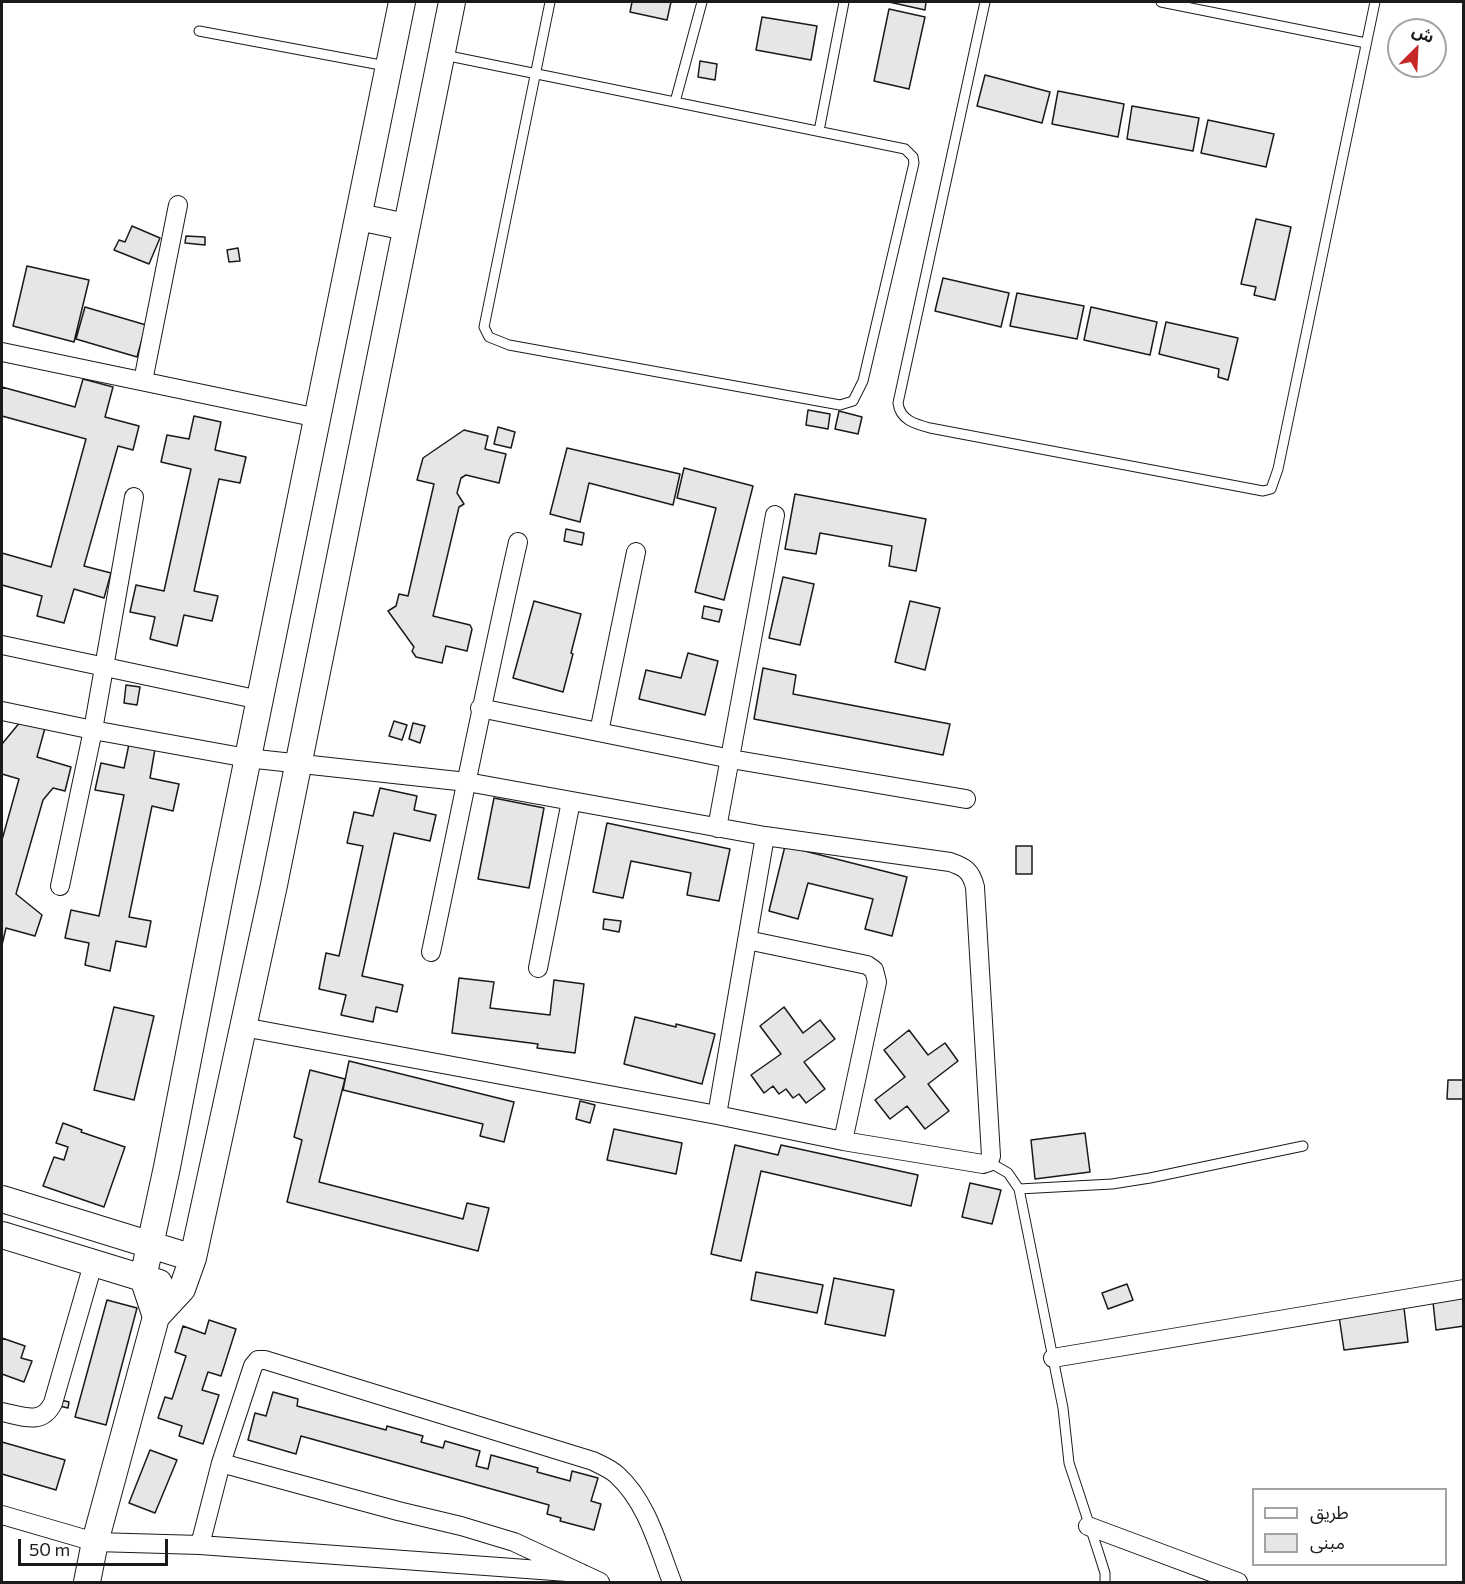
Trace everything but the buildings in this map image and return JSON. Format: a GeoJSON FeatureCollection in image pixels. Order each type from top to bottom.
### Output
{"type":"FeatureCollection","features":[{"type":"Feature","properties":{"kind":"street"},"geometry":{"type":"LineString","coordinates":[[156,1317],[143,1278],[402,2]]}},
{"type":"Feature","properties":{"kind":"street"},"geometry":{"type":"LineString","coordinates":[[87,1582],[95,1542],[156,1317],[183,1289],[193,1258],[274,885],[452,2]]}},
{"type":"Feature","properties":{"kind":"street"},"geometry":{"type":"LineString","coordinates":[[143,381],[178,205]]}},
{"type":"Feature","properties":{"kind":"street"},"geometry":{"type":"LineString","coordinates":[[359,216],[406,227]]}},
{"type":"Feature","properties":{"kind":"street"},"geometry":{"type":"LineString","coordinates":[[2,352],[318,417]]}},
{"type":"Feature","properties":{"kind":"street"},"geometry":{"type":"LineString","coordinates":[[60,886],[93,729],[134,497]]}},
{"type":"Feature","properties":{"kind":"street"},"geometry":{"type":"LineString","coordinates":[[717,828],[776,514]]}},
{"type":"Feature","properties":{"kind":"street"},"geometry":{"type":"LineString","coordinates":[[431,952],[467,782],[480,708],[518,542]]}},
{"type":"Feature","properties":{"kind":"street"},"geometry":{"type":"LineString","coordinates":[[599,732],[636,552]]}},
{"type":"Feature","properties":{"kind":"street"},"geometry":{"type":"LineString","coordinates":[[2,645],[260,700]]}},
{"type":"Feature","properties":{"kind":"street"},"geometry":{"type":"LineString","coordinates":[[480,708],[730,759],[966,800]]}},
{"type":"Feature","properties":{"kind":"street"},"geometry":{"type":"LineString","coordinates":[[2,711],[247,758],[467,782],[717,828],[950,862],[965,867],[972,874],[975,887],[992,1149],[989,1161],[983,1164],[843,1141],[717,1115],[243,1027]]}},
{"type":"Feature","properties":{"kind":"street"},"geometry":{"type":"LineString","coordinates":[[538,968],[571,801]]}},
{"type":"Feature","properties":{"kind":"street"},"geometry":{"type":"LineString","coordinates":[[717,1115],[765,836]]}},
{"type":"Feature","properties":{"kind":"street"},"geometry":{"type":"LineString","coordinates":[[747,940],[867,965],[874,970],[877,982],[843,1141]]}},
{"type":"Feature","properties":{"kind":"street"},"geometry":{"type":"LineString","coordinates":[[2,1199],[193,1258]]}},
{"type":"Feature","properties":{"kind":"street"},"geometry":{"type":"LineString","coordinates":[[2,1235],[183,1289]]}},
{"type":"Feature","properties":{"kind":"street"},"geometry":{"type":"LineString","coordinates":[[2,1412],[34,1418],[49,1412],[93,1264]]}},
{"type":"Feature","properties":{"kind":"street"},"geometry":{"type":"LineString","coordinates":[[1053,1358],[1464,1289]]}},
{"type":"Feature","properties":{"kind":"street"},"geometry":{"type":"LineString","coordinates":[[200,1545],[221,1463],[253,1366],[258,1360],[265,1360],[593,1461],[615,1473],[633,1491],[651,1527],[672,1582]]}},
{"type":"Feature","properties":{"kind":"street"},"geometry":{"type":"LineString","coordinates":[[221,1463],[514,1542],[600,1582]]}},
{"type":"Feature","properties":{"kind":"street"},"geometry":{"type":"LineString","coordinates":[[2,1515],[95,1542],[200,1545],[581,1573]]}},
{"type":"Feature","properties":{"kind":"street"},"geometry":{"type":"LineString","coordinates":[[1088,1526],[1238,1582]]}},
{"type":"Feature","properties":{"kind":"lane"},"geometry":{"type":"LineString","coordinates":[[441,54],[535,73],[675,102],[819,131],[905,149],[914,157],[914,163],[863,381],[853,400],[840,405],[509,345],[489,337],[484,327],[535,73],[550,2]]}},
{"type":"Feature","properties":{"kind":"lane"},"geometry":{"type":"LineString","coordinates":[[675,102],[702,2]]}},
{"type":"Feature","properties":{"kind":"lane"},"geometry":{"type":"LineString","coordinates":[[819,131],[844,2]]}},
{"type":"Feature","properties":{"kind":"lane"},"geometry":{"type":"LineString","coordinates":[[985,2],[901,392],[899,411],[905,419],[930,428],[1263,491],[1271,489],[1278,469],[1375,2]]}},
{"type":"Feature","properties":{"kind":"lane"},"geometry":{"type":"LineString","coordinates":[[1161,2],[1366,43]]}},
{"type":"Feature","properties":{"kind":"lane"},"geometry":{"type":"LineString","coordinates":[[199,31],[388,66]]}},
{"type":"Feature","properties":{"kind":"lane"},"geometry":{"type":"LineString","coordinates":[[1019,1189],[1131,1181],[1303,1146]]}},
{"type":"Feature","properties":{"kind":"lane"},"geometry":{"type":"LineString","coordinates":[[989,1161],[1008,1173],[1019,1189],[1063,1408],[1069,1463],[1098,1551],[1105,1582]]}}]}
